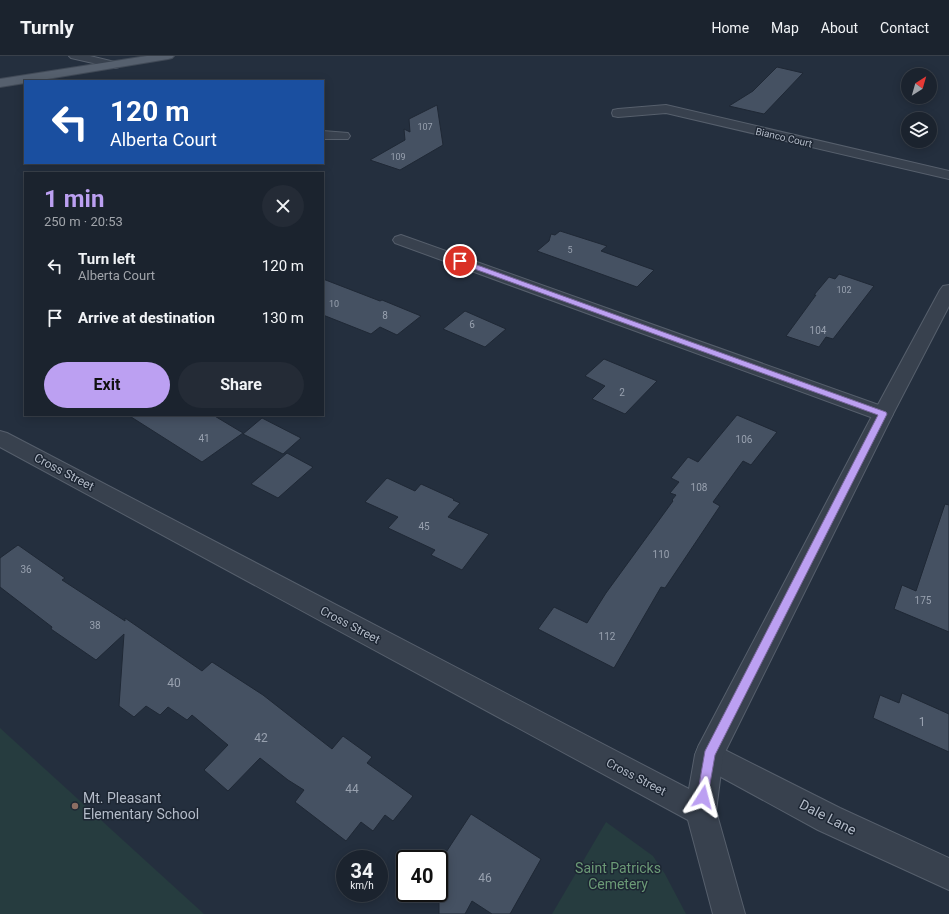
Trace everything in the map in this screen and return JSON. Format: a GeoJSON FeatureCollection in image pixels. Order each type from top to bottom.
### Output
{"type":"FeatureCollection","features":[{"type":"Feature","properties":{"kind":"main road"},"geometry":{"type":"LineString","coordinates":[[24,80],[113,69],[168,56]]}},
{"type":"Feature","properties":{"kind":"main road"},"geometry":{"type":"LineString","coordinates":[[0,83],[24,80]]}},
{"type":"Feature","properties":{"kind":"street"},"geometry":{"type":"LineString","coordinates":[[75,56],[113,69]]}},
{"type":"Feature","properties":{"kind":"street","name":"Bianco Court"},"geometry":{"type":"LineString","coordinates":[[618,113],[666,109],[949,175]]}},
{"type":"Feature","properties":{"kind":"street"},"geometry":{"type":"LineString","coordinates":[[324,135],[343,136]]}},
{"type":"Feature","properties":{"kind":"street"},"geometry":{"type":"LineString","coordinates":[[401,240],[883,414]]}},
{"type":"Feature","properties":{"kind":"street"},"geometry":{"type":"LineString","coordinates":[[730,914],[701,811],[710,755],[883,414],[949,290]]}},
{"type":"Feature","properties":{"kind":"street","name":"Cross Street"},"geometry":{"type":"LineString","coordinates":[[0,438],[701,811]]}},
{"type":"Feature","properties":{"kind":"street","name":"Dale Lane"},"geometry":{"type":"LineString","coordinates":[[710,755],[829,819],[949,874]]}},
{"type":"Feature","properties":{"kind":"green space"},"geometry":{"type":"Polygon","coordinates":[[[0,728],[204,914],[0,914],[0,728]]]}},
{"type":"Feature","properties":{"kind":"green space","name":"Saint Patricks Cemetery"},"geometry":{"type":"Polygon","coordinates":[[[606,822],[653,856],[665,874],[686,914],[552,914],[606,822]]]}},
{"type":"Feature","properties":{"kind":"building"},"geometry":{"type":"Polygon","coordinates":[[[777,67],[803,73],[764,114],[729,106],[753,91],[777,67]]]}},
{"type":"Feature","properties":{"kind":"building"},"geometry":{"type":"Polygon","coordinates":[[[437,105],[443,145],[400,170],[370,160],[405,140],[404,129],[410,132],[409,119],[437,105]]]}},
{"type":"Feature","properties":{"kind":"building"},"geometry":{"type":"Polygon","coordinates":[[[560,231],[607,246],[601,251],[654,270],[637,287],[537,251],[549,241],[551,234],[555,235],[560,231]]]}},
{"type":"Feature","properties":{"kind":"building"},"geometry":{"type":"Polygon","coordinates":[[[839,274],[874,286],[833,339],[826,337],[819,347],[786,336],[816,295],[814,295],[829,277],[835,279],[839,274]]]}},
{"type":"Feature","properties":{"kind":"building"},"geometry":{"type":"Polygon","coordinates":[[[324,279],[421,316],[397,335],[380,327],[371,334],[324,315],[324,279]]]}},
{"type":"Feature","properties":{"kind":"building"},"geometry":{"type":"Polygon","coordinates":[[[465,311],[506,329],[485,347],[443,329],[465,311]]]}},
{"type":"Feature","properties":{"kind":"building"},"geometry":{"type":"Polygon","coordinates":[[[604,359],[657,381],[625,414],[592,399],[605,386],[585,376],[604,359]]]}},
{"type":"Feature","properties":{"kind":"building"},"geometry":{"type":"Polygon","coordinates":[[[737,415],[777,432],[751,465],[743,461],[713,502],[720,506],[665,588],[661,587],[614,668],[538,629],[554,607],[587,623],[606,593],[673,501],[672,500],[676,495],[670,493],[679,482],[671,478],[688,457],[698,462],[737,415]]]}},
{"type":"Feature","properties":{"kind":"building"},"geometry":{"type":"Polygon","coordinates":[[[130,416],[215,416],[243,433],[202,462],[130,416]]]}},
{"type":"Feature","properties":{"kind":"building"},"geometry":{"type":"Polygon","coordinates":[[[262,418],[301,438],[283,454],[243,434],[262,418]]]}},
{"type":"Feature","properties":{"kind":"building"},"geometry":{"type":"Polygon","coordinates":[[[287,453],[313,467],[278,498],[251,484],[287,453]]]}},
{"type":"Feature","properties":{"kind":"building"},"geometry":{"type":"Polygon","coordinates":[[[387,478],[415,491],[421,484],[454,499],[453,500],[460,503],[448,517],[489,534],[462,570],[431,555],[435,550],[388,528],[398,517],[365,502],[387,478]]]}},
{"type":"Feature","properties":{"kind":"building"},"geometry":{"type":"Polygon","coordinates":[[[945,504],[949,505],[949,632],[894,609],[902,585],[916,591],[945,504]]]}},
{"type":"Feature","properties":{"kind":"building"},"geometry":{"type":"Polygon","coordinates":[[[18,545],[65,578],[62,580],[125,621],[125,618],[202,671],[212,662],[263,695],[332,749],[343,736],[372,757],[367,763],[413,796],[393,821],[385,815],[373,831],[361,822],[346,841],[295,802],[304,790],[288,780],[260,758],[228,791],[204,770],[228,745],[192,715],[187,720],[168,707],[160,715],[146,706],[134,717],[119,706],[124,634],[96,660],[51,629],[52,627],[0,587],[0,558],[18,545]]]}},
{"type":"Feature","properties":{"kind":"building"},"geometry":{"type":"Polygon","coordinates":[[[902,693],[949,714],[949,752],[873,718],[880,695],[899,703],[902,693]]]}},
{"type":"Feature","properties":{"kind":"building"},"geometry":{"type":"Polygon","coordinates":[[[471,814],[541,859],[510,914],[492,914],[472,901],[465,914],[439,914],[439,902],[448,902],[447,850],[471,814]]]}},
{"type":"Feature","properties":{"kind":"place","name":"Mt. Pleasant Elementary School"},"geometry":{"type":"Point","coordinates":[75,806]}},
{"type":"Feature","properties":{"kind":"route"},"geometry":{"type":"LineString","coordinates":[[460,261],[883,414],[710,755],[703,797]]}}]}
